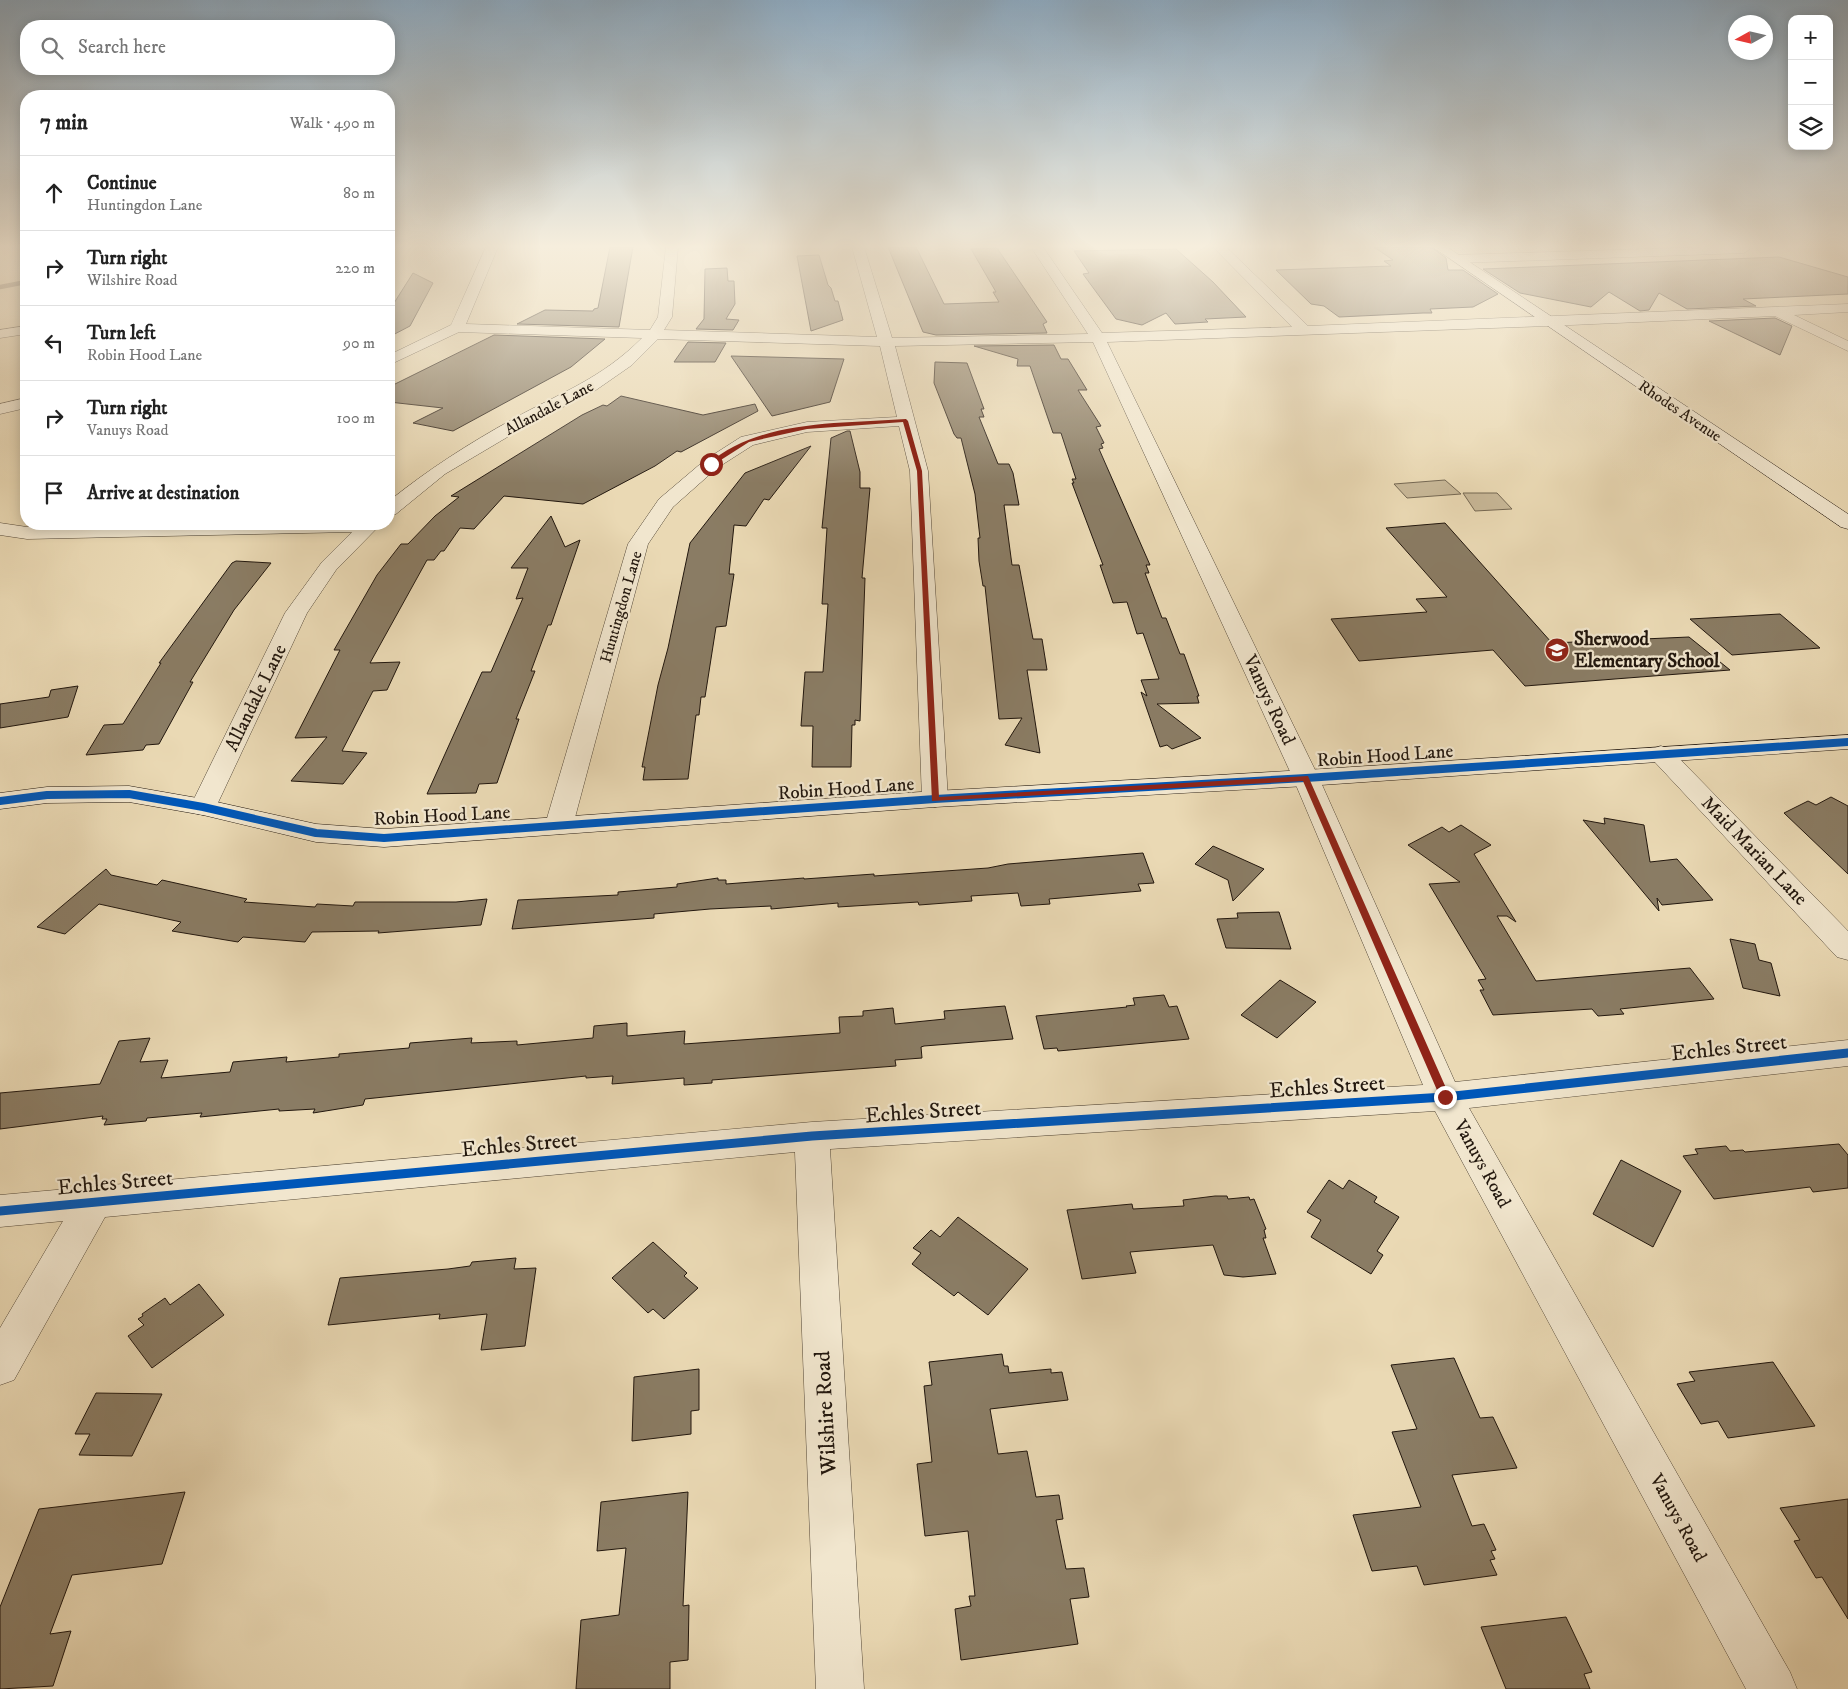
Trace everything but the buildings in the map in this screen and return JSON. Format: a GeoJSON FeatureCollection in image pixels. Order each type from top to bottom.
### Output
{"type":"FeatureCollection","features":[{"type":"Feature","properties":{"kind":"street","name":"Allandale Lane"},"geometry":{"type":"LineString","coordinates":[[395,506],[456,461],[520,422],[590,387],[627,362],[654,335],[659,326]]}},
{"type":"Feature","properties":{"kind":"street"},"geometry":{"type":"LineString","coordinates":[[881,326],[919,471],[935,799]]}},
{"type":"Feature","properties":{"kind":"street","name":"Vanuys Road"},"geometry":{"type":"LineString","coordinates":[[1090,326],[1098,338],[1306,778],[1445,1097],[1773,1689]]}},
{"type":"Feature","properties":{"kind":"street"},"geometry":{"type":"LineString","coordinates":[[1299,326],[1303,330]]}},
{"type":"Feature","properties":{"kind":"street"},"geometry":{"type":"LineString","coordinates":[[395,358],[457,328],[886,342],[1098,338],[1431,326]]}},
{"type":"Feature","properties":{"kind":"street","name":"Rhodes Avenue"},"geometry":{"type":"LineString","coordinates":[[1554,326],[1848,523]]}},
{"type":"Feature","properties":{"kind":"street"},"geometry":{"type":"LineString","coordinates":[[1807,326],[1848,347]]}},
{"type":"Feature","properties":{"kind":"street"},"geometry":{"type":"LineString","coordinates":[[0,334],[20,331]]}},
{"type":"Feature","properties":{"kind":"street"},"geometry":{"type":"LineString","coordinates":[[0,409],[20,404]]}},
{"type":"Feature","properties":{"kind":"street","name":"Huntingdon Lane"},"geometry":{"type":"LineString","coordinates":[[559,825],[638,544],[666,503],[711,464],[747,441],[807,427],[906,421]]}},
{"type":"Feature","properties":{"kind":"street"},"geometry":{"type":"LineString","coordinates":[[0,529],[27,533],[155,530]]}},
{"type":"Feature","properties":{"kind":"street"},"geometry":{"type":"LineString","coordinates":[[0,546],[34,530]]}},
{"type":"Feature","properties":{"kind":"street","name":"Allandale Lane"},"geometry":{"type":"LineString","coordinates":[[203,807],[296,613],[329,566],[364,530]]}},
{"type":"Feature","properties":{"kind":"street","name":"Robin Hood Lane"},"geometry":{"type":"LineString","coordinates":[[0,801],[47,795],[129,794],[203,807],[316,832],[384,838],[935,799],[1306,778],[1848,742]]}},
{"type":"Feature","properties":{"kind":"street","name":"Maid Marian Lane"},"geometry":{"type":"LineString","coordinates":[[1661,754],[1848,949]]}},
{"type":"Feature","properties":{"kind":"street","name":"Echles Street"},"geometry":{"type":"LineString","coordinates":[[0,1210],[812,1136],[1445,1097],[1848,1053]]}},
{"type":"Feature","properties":{"kind":"street","name":"Wilshire Road"},"geometry":{"type":"LineString","coordinates":[[812,1136],[840,1689]]}},
{"type":"Feature","properties":{"kind":"street"},"geometry":{"type":"LineString","coordinates":[[0,1366],[94,1202]]}},
{"type":"Feature","properties":{"kind":"shaded area"},"geometry":{"type":"Polygon","coordinates":[[[1445,480],[1461,494],[1407,498],[1394,484],[1445,480]]]}},
{"type":"Feature","properties":{"kind":"shaded area"},"geometry":{"type":"Polygon","coordinates":[[[1463,493],[1497,493],[1512,509],[1475,511],[1463,493]]]}},
{"type":"Feature","properties":{"kind":"cycle path"},"geometry":{"type":"LineString","coordinates":[[0,801],[47,795],[129,794],[203,807],[316,833],[384,838],[935,799],[1306,778],[1848,742]]}},
{"type":"Feature","properties":{"kind":"cycle path"},"geometry":{"type":"LineString","coordinates":[[0,1211],[812,1136],[1445,1097],[1848,1053]]}},
{"type":"Feature","properties":{"kind":"place","name":"Sherwood Elementary School"},"geometry":{"type":"Point","coordinates":[1557,650]}},
{"type":"Feature","properties":{"kind":"route"},"geometry":{"type":"LineString","coordinates":[[711,464],[747,441],[807,427],[906,421],[919,471],[935,799],[1306,778],[1445,1097]]}}]}
